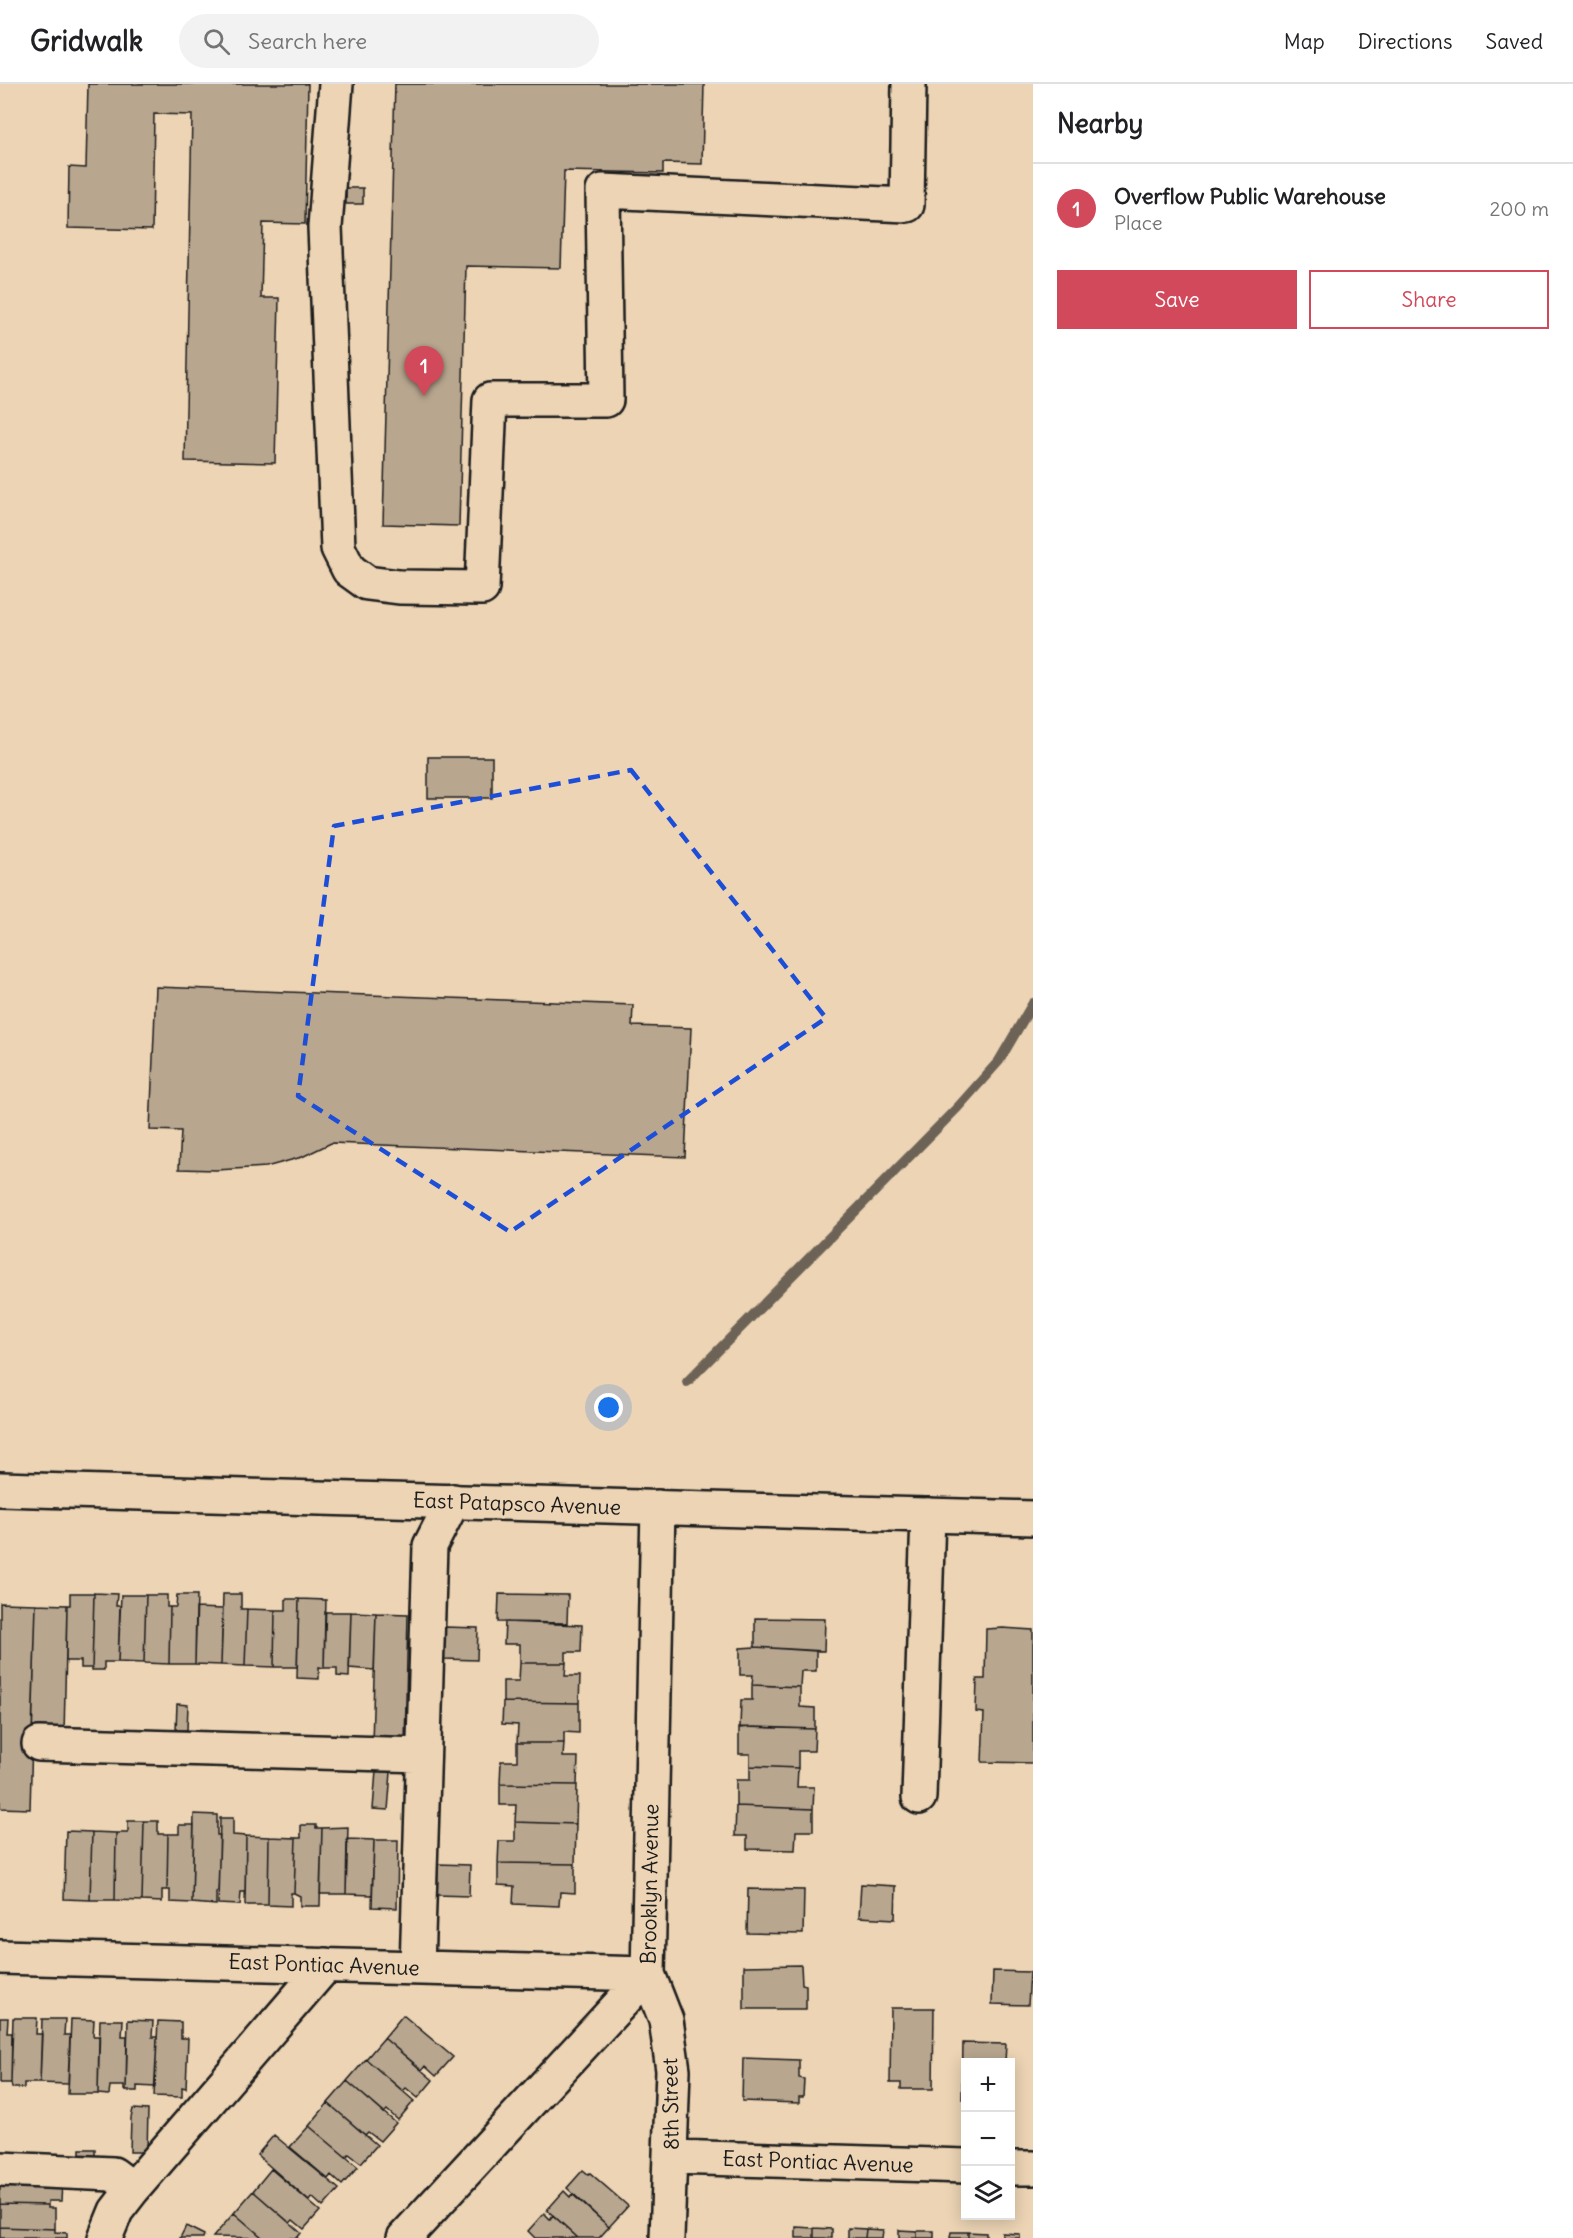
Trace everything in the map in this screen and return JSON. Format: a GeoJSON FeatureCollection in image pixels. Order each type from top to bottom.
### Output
{"type":"FeatureCollection","features":[{"type":"Feature","properties":{"kind":"street"},"geometry":{"type":"LineString","coordinates":[[336,84],[325,228],[338,548],[349,570],[367,583],[399,587],[482,588],[490,400],[606,400],[603,191],[907,205],[909,84]]}},
{"type":"Feature","properties":{"kind":"street","name":"East Patapsco Avenue"},"geometry":{"type":"LineString","coordinates":[[0,1489],[1033,1518]]}},
{"type":"Feature","properties":{"kind":"street"},"geometry":{"type":"LineString","coordinates":[[417,1968],[430,1546],[453,1501]]}},
{"type":"Feature","properties":{"kind":"street","name":"Brooklyn Avenue"},"geometry":{"type":"LineString","coordinates":[[404,2238],[648,1974],[658,1508]]}},
{"type":"Feature","properties":{"kind":"street"},"geometry":{"type":"LineString","coordinates":[[919,1797],[928,1515]]}},
{"type":"Feature","properties":{"kind":"street"},"geometry":{"type":"LineString","coordinates":[[39,1744],[423,1755]]}},
{"type":"Feature","properties":{"kind":"street","name":"East Pontiac Avenue"},"geometry":{"type":"LineString","coordinates":[[0,1957],[648,1974]]}},
{"type":"Feature","properties":{"kind":"street"},"geometry":{"type":"LineString","coordinates":[[105,2238],[116,2211],[133,2189],[326,1965]]}},
{"type":"Feature","properties":{"kind":"street","name":"8th Street"},"geometry":{"type":"LineString","coordinates":[[648,1974],[666,2020],[673,2070],[667,2238]]}},
{"type":"Feature","properties":{"kind":"street","name":"East Pontiac Avenue"},"geometry":{"type":"LineString","coordinates":[[671,2157],[961,2166]]}},
{"type":"Feature","properties":{"kind":"street"},"geometry":{"type":"LineString","coordinates":[[1015,2168],[1033,2168]]}},
{"type":"Feature","properties":{"kind":"street"},"geometry":{"type":"LineString","coordinates":[[0,2169],[113,2174],[133,2189]]}},
{"type":"Feature","properties":{"kind":"highlighted area"},"geometry":{"type":"Polygon","coordinates":[[[631,770],[826,1018],[510,1232],[298,1096],[334,826],[631,770]]]}},
{"type":"Feature","properties":{"kind":"building"},"geometry":{"type":"Polygon","coordinates":[[[88,84],[308,84],[305,224],[263,223],[261,298],[279,298],[275,463],[185,461],[192,115],[154,114],[152,230],[68,228],[69,167],[86,168],[88,84]]]}},
{"type":"Feature","properties":{"kind":"building"},"geometry":{"type":"Polygon","coordinates":[[[395,84],[704,84],[702,164],[663,163],[663,173],[564,171],[561,268],[466,266],[459,526],[383,524],[395,84]]]}},
{"type":"Feature","properties":{"kind":"building"},"geometry":{"type":"Polygon","coordinates":[[[346,188],[363,188],[363,204],[346,204],[346,188]]]}},
{"type":"Feature","properties":{"kind":"building"},"geometry":{"type":"Polygon","coordinates":[[[428,757],[492,757],[492,798],[428,798],[428,757]]]}},
{"type":"Feature","properties":{"kind":"building"},"geometry":{"type":"Polygon","coordinates":[[[156,987],[633,1005],[632,1026],[691,1028],[685,1157],[331,1143],[302,1157],[266,1167],[216,1170],[179,1169],[181,1131],[150,1130],[156,987]]]}},
{"type":"Feature","properties":{"kind":"building"},"geometry":{"type":"Polygon","coordinates":[[[70,1593],[94,1593],[92,1670],[92,1668],[81,1668],[81,1661],[66,1661],[67,1605],[70,1605],[70,1593]]]}},
{"type":"Feature","properties":{"kind":"building"},"geometry":{"type":"Polygon","coordinates":[[[94,1593],[117,1594],[116,1606],[120,1606],[118,1662],[104,1662],[104,1670],[92,1670],[94,1593]]]}},
{"type":"Feature","properties":{"kind":"building"},"geometry":{"type":"Polygon","coordinates":[[[223,1594],[241,1594],[241,1609],[247,1609],[245,1666],[221,1665],[223,1594]]]}},
{"type":"Feature","properties":{"kind":"building"},"geometry":{"type":"Polygon","coordinates":[[[499,1594],[568,1595],[567,1623],[498,1622],[499,1594]]]}},
{"type":"Feature","properties":{"kind":"building"},"geometry":{"type":"Polygon","coordinates":[[[121,1595],[146,1595],[144,1663],[118,1662],[121,1595]]]}},
{"type":"Feature","properties":{"kind":"building"},"geometry":{"type":"Polygon","coordinates":[[[146,1595],[167,1595],[167,1607],[170,1607],[169,1664],[144,1663],[146,1595]]]}},
{"type":"Feature","properties":{"kind":"building"},"geometry":{"type":"Polygon","coordinates":[[[177,1595],[197,1595],[195,1664],[169,1664],[170,1607],[176,1607],[177,1595]]]}},
{"type":"Feature","properties":{"kind":"building"},"geometry":{"type":"Polygon","coordinates":[[[286,1599],[299,1599],[297,1667],[274,1667],[275,1610],[286,1610],[286,1599]]]}},
{"type":"Feature","properties":{"kind":"building"},"geometry":{"type":"Polygon","coordinates":[[[299,1599],[326,1600],[324,1668],[319,1667],[319,1679],[297,1678],[299,1599]]]}},
{"type":"Feature","properties":{"kind":"building"},"geometry":{"type":"Polygon","coordinates":[[[0,1603],[36,1604],[30,1809],[0,1808],[0,1603]]]}},
{"type":"Feature","properties":{"kind":"building"},"geometry":{"type":"Polygon","coordinates":[[[36,1604],[67,1605],[64,1734],[32,1733],[36,1604]]]}},
{"type":"Feature","properties":{"kind":"building"},"geometry":{"type":"Polygon","coordinates":[[[196,1608],[223,1609],[221,1665],[195,1664],[196,1608]]]}},
{"type":"Feature","properties":{"kind":"building"},"geometry":{"type":"Polygon","coordinates":[[[247,1609],[275,1610],[274,1667],[245,1666],[247,1609]]]}},
{"type":"Feature","properties":{"kind":"building"},"geometry":{"type":"Polygon","coordinates":[[[325,1612],[351,1612],[349,1677],[337,1676],[337,1668],[324,1668],[325,1612]]]}},
{"type":"Feature","properties":{"kind":"building"},"geometry":{"type":"Polygon","coordinates":[[[351,1612],[376,1613],[374,1670],[349,1668],[351,1612]]]}},
{"type":"Feature","properties":{"kind":"building"},"geometry":{"type":"Polygon","coordinates":[[[376,1613],[408,1614],[405,1743],[372,1743],[376,1613]]]}},
{"type":"Feature","properties":{"kind":"building"},"geometry":{"type":"Polygon","coordinates":[[[755,1618],[825,1619],[824,1651],[755,1647],[755,1618]]]}},
{"type":"Feature","properties":{"kind":"building"},"geometry":{"type":"Polygon","coordinates":[[[505,1622],[582,1625],[581,1652],[566,1652],[566,1663],[520,1663],[520,1644],[504,1644],[505,1622]]]}},
{"type":"Feature","properties":{"kind":"building"},"geometry":{"type":"Polygon","coordinates":[[[445,1627],[478,1628],[477,1660],[444,1659],[445,1627]]]}},
{"type":"Feature","properties":{"kind":"building"},"geometry":{"type":"Polygon","coordinates":[[[986,1629],[1033,1630],[1033,1763],[982,1762],[984,1713],[976,1712],[977,1679],[985,1679],[986,1629]]]}},
{"type":"Feature","properties":{"kind":"building"},"geometry":{"type":"Polygon","coordinates":[[[740,1648],[816,1651],[816,1671],[801,1671],[800,1687],[752,1685],[753,1675],[740,1675],[740,1648]]]}},
{"type":"Feature","properties":{"kind":"building"},"geometry":{"type":"Polygon","coordinates":[[[520,1663],[566,1663],[565,1676],[580,1676],[579,1703],[503,1702],[503,1681],[519,1681],[520,1663]]]}},
{"type":"Feature","properties":{"kind":"building"},"geometry":{"type":"Polygon","coordinates":[[[752,1685],[800,1687],[800,1707],[815,1708],[815,1729],[740,1727],[741,1700],[752,1700],[752,1685]]]}},
{"type":"Feature","properties":{"kind":"building"},"geometry":{"type":"Polygon","coordinates":[[[503,1702],[579,1703],[579,1733],[564,1732],[564,1743],[517,1743],[518,1725],[502,1724],[503,1702]]]}},
{"type":"Feature","properties":{"kind":"building"},"geometry":{"type":"Polygon","coordinates":[[[177,1704],[188,1705],[187,1730],[176,1730],[177,1704]]]}},
{"type":"Feature","properties":{"kind":"building"},"geometry":{"type":"Polygon","coordinates":[[[739,1728],[815,1729],[814,1751],[798,1751],[798,1768],[750,1766],[750,1754],[739,1754],[739,1728]]]}},
{"type":"Feature","properties":{"kind":"building"},"geometry":{"type":"Polygon","coordinates":[[[517,1743],[564,1743],[563,1757],[578,1757],[577,1785],[500,1784],[501,1761],[517,1761],[517,1743]]]}},
{"type":"Feature","properties":{"kind":"building"},"geometry":{"type":"Polygon","coordinates":[[[750,1766],[798,1768],[797,1787],[814,1787],[813,1809],[736,1806],[736,1780],[750,1780],[750,1766]]]}},
{"type":"Feature","properties":{"kind":"building"},"geometry":{"type":"Polygon","coordinates":[[[376,1771],[391,1772],[388,1810],[373,1809],[376,1771]]]}},
{"type":"Feature","properties":{"kind":"building"},"geometry":{"type":"Polygon","coordinates":[[[500,1784],[577,1785],[576,1824],[515,1822],[516,1805],[500,1805],[500,1784]]]}},
{"type":"Feature","properties":{"kind":"building"},"geometry":{"type":"Polygon","coordinates":[[[736,1806],[813,1809],[813,1831],[796,1831],[795,1850],[747,1849],[747,1836],[735,1836],[736,1806]]]}},
{"type":"Feature","properties":{"kind":"building"},"geometry":{"type":"Polygon","coordinates":[[[194,1814],[217,1815],[217,1835],[220,1835],[216,1905],[192,1903],[194,1814]]]}},
{"type":"Feature","properties":{"kind":"building"},"geometry":{"type":"Polygon","coordinates":[[[220,1818],[233,1818],[233,1835],[246,1836],[245,1892],[241,1892],[240,1905],[218,1904],[220,1818]]]}},
{"type":"Feature","properties":{"kind":"building"},"geometry":{"type":"Polygon","coordinates":[[[128,1821],[144,1821],[142,1901],[115,1900],[116,1833],[128,1833],[128,1821]]]}},
{"type":"Feature","properties":{"kind":"building"},"geometry":{"type":"Polygon","coordinates":[[[144,1821],[158,1821],[158,1834],[168,1834],[167,1890],[162,1890],[162,1902],[142,1901],[144,1821]]]}},
{"type":"Feature","properties":{"kind":"building"},"geometry":{"type":"Polygon","coordinates":[[[515,1822],[576,1824],[575,1864],[498,1863],[499,1841],[515,1841],[515,1822]]]}},
{"type":"Feature","properties":{"kind":"building"},"geometry":{"type":"Polygon","coordinates":[[[179,1825],[194,1825],[192,1903],[170,1902],[170,1890],[167,1890],[168,1834],[179,1834],[179,1825]]]}},
{"type":"Feature","properties":{"kind":"building"},"geometry":{"type":"Polygon","coordinates":[[[301,1825],[316,1825],[316,1828],[322,1828],[320,1906],[300,1906],[300,1896],[294,1893],[296,1838],[301,1838],[301,1825]]]}},
{"type":"Feature","properties":{"kind":"building"},"geometry":{"type":"Polygon","coordinates":[[[348,1827],[346,1894],[320,1894],[322,1828],[348,1827]]]}},
{"type":"Feature","properties":{"kind":"building"},"geometry":{"type":"Polygon","coordinates":[[[66,1831],[92,1832],[90,1900],[64,1899],[66,1831]]]}},
{"type":"Feature","properties":{"kind":"building"},"geometry":{"type":"Polygon","coordinates":[[[92,1832],[116,1833],[115,1900],[90,1900],[92,1832]]]}},
{"type":"Feature","properties":{"kind":"building"},"geometry":{"type":"Polygon","coordinates":[[[246,1836],[269,1837],[268,1905],[245,1905],[246,1836]]]}},
{"type":"Feature","properties":{"kind":"building"},"geometry":{"type":"Polygon","coordinates":[[[269,1837],[296,1838],[294,1893],[291,1893],[291,1906],[268,1905],[269,1837]]]}},
{"type":"Feature","properties":{"kind":"building"},"geometry":{"type":"Polygon","coordinates":[[[347,1839],[374,1840],[372,1895],[346,1894],[347,1839]]]}},
{"type":"Feature","properties":{"kind":"building"},"geometry":{"type":"Polygon","coordinates":[[[374,1840],[398,1840],[397,1908],[372,1907],[374,1840]]]}},
{"type":"Feature","properties":{"kind":"building"},"geometry":{"type":"Polygon","coordinates":[[[498,1863],[575,1864],[575,1893],[560,1892],[559,1906],[513,1904],[514,1886],[498,1885],[498,1863]]]}},
{"type":"Feature","properties":{"kind":"building"},"geometry":{"type":"Polygon","coordinates":[[[438,1864],[470,1865],[469,1896],[437,1895],[438,1864]]]}},
{"type":"Feature","properties":{"kind":"building"},"geometry":{"type":"Polygon","coordinates":[[[861,1884],[896,1886],[895,1919],[859,1917],[861,1884]]]}},
{"type":"Feature","properties":{"kind":"building"},"geometry":{"type":"Polygon","coordinates":[[[748,1889],[804,1890],[803,1934],[747,1933],[748,1889]]]}},
{"type":"Feature","properties":{"kind":"building"},"geometry":{"type":"Polygon","coordinates":[[[801,1965],[802,1984],[806,1985],[806,2009],[744,2009],[744,1966],[801,1965]]]}},
{"type":"Feature","properties":{"kind":"building"},"geometry":{"type":"Polygon","coordinates":[[[993,1971],[1030,1972],[1028,2005],[992,2004],[993,1971]]]}},
{"type":"Feature","properties":{"kind":"building"},"geometry":{"type":"Polygon","coordinates":[[[891,2008],[934,2008],[933,2089],[901,2089],[901,2083],[890,2083],[891,2008]]]}},
{"type":"Feature","properties":{"kind":"building"},"geometry":{"type":"Polygon","coordinates":[[[403,2015],[453,2057],[436,2076],[425,2066],[422,2070],[384,2038],[403,2015]]]}},
{"type":"Feature","properties":{"kind":"building"},"geometry":{"type":"Polygon","coordinates":[[[0,2018],[8,2018],[7,2033],[12,2033],[11,2083],[0,2083],[0,2018]]]}},
{"type":"Feature","properties":{"kind":"building"},"geometry":{"type":"Polygon","coordinates":[[[13,2018],[37,2018],[36,2034],[42,2034],[40,2083],[24,2083],[24,2088],[12,2088],[11,2083],[13,2018]]]}},
{"type":"Feature","properties":{"kind":"building"},"geometry":{"type":"Polygon","coordinates":[[[42,2019],[65,2019],[64,2035],[70,2035],[68,2084],[40,2083],[42,2019]]]}},
{"type":"Feature","properties":{"kind":"building"},"geometry":{"type":"Polygon","coordinates":[[[71,2019],[94,2020],[93,2036],[99,2036],[98,2094],[68,2094],[71,2019]]]}},
{"type":"Feature","properties":{"kind":"building"},"geometry":{"type":"Polygon","coordinates":[[[100,2020],[123,2020],[122,2036],[127,2036],[126,2091],[124,2086],[110,2086],[109,2095],[98,2094],[100,2020]]]}},
{"type":"Feature","properties":{"kind":"building"},"geometry":{"type":"Polygon","coordinates":[[[128,2020],[153,2021],[152,2037],[157,2037],[155,2087],[137,2086],[137,2091],[126,2091],[128,2020]]]}},
{"type":"Feature","properties":{"kind":"building"},"geometry":{"type":"Polygon","coordinates":[[[158,2021],[181,2022],[181,2038],[188,2038],[186,2088],[182,2087],[182,2097],[154,2096],[158,2021]]]}},
{"type":"Feature","properties":{"kind":"building"},"geometry":{"type":"Polygon","coordinates":[[[384,2038],[433,2080],[418,2098],[406,2088],[403,2091],[366,2059],[384,2038]]]}},
{"type":"Feature","properties":{"kind":"building"},"geometry":{"type":"Polygon","coordinates":[[[963,2043],[1006,2044],[1005,2058],[963,2058],[963,2043]]]}},
{"type":"Feature","properties":{"kind":"building"},"geometry":{"type":"Polygon","coordinates":[[[743,2058],[799,2060],[799,2078],[804,2079],[803,2097],[799,2097],[799,2103],[742,2101],[743,2058]]]}},
{"type":"Feature","properties":{"kind":"building"},"geometry":{"type":"Polygon","coordinates":[[[366,2059],[414,2101],[398,2120],[387,2110],[384,2113],[347,2081],[366,2059]]]}},
{"type":"Feature","properties":{"kind":"building"},"geometry":{"type":"Polygon","coordinates":[[[347,2081],[396,2123],[380,2141],[368,2132],[365,2135],[328,2103],[347,2081]]]}},
{"type":"Feature","properties":{"kind":"building"},"geometry":{"type":"Polygon","coordinates":[[[328,2103],[377,2145],[361,2163],[349,2154],[346,2157],[309,2126],[328,2103]]]}},
{"type":"Feature","properties":{"kind":"building"},"geometry":{"type":"Polygon","coordinates":[[[133,2109],[148,2110],[147,2152],[130,2152],[133,2109]]]}},
{"type":"Feature","properties":{"kind":"building"},"geometry":{"type":"Polygon","coordinates":[[[309,2126],[358,2167],[342,2185],[331,2175],[328,2179],[290,2147],[309,2126]]]}},
{"type":"Feature","properties":{"kind":"building"},"geometry":{"type":"Polygon","coordinates":[[[274,2135],[339,2189],[323,2207],[312,2197],[309,2201],[257,2155],[274,2135]]]}},
{"type":"Feature","properties":{"kind":"building"},"geometry":{"type":"Polygon","coordinates":[[[80,2149],[95,2149],[95,2160],[80,2160],[80,2149]]]}},
{"type":"Feature","properties":{"kind":"building"},"geometry":{"type":"Polygon","coordinates":[[[271,2169],[320,2211],[304,2229],[293,2220],[290,2223],[253,2191],[271,2169]]]}},
{"type":"Feature","properties":{"kind":"building"},"geometry":{"type":"Polygon","coordinates":[[[583,2170],[590,2173],[628,2206],[609,2227],[567,2188],[583,2170]]]}},
{"type":"Feature","properties":{"kind":"building"},"geometry":{"type":"Polygon","coordinates":[[[0,2181],[62,2183],[61,2201],[48,2201],[48,2205],[0,2204],[0,2181]]]}},
{"type":"Feature","properties":{"kind":"building"},"geometry":{"type":"Polygon","coordinates":[[[253,2191],[301,2233],[297,2238],[263,2238],[234,2213],[253,2191]]]}},
{"type":"Feature","properties":{"kind":"building"},"geometry":{"type":"Polygon","coordinates":[[[564,2191],[570,2197],[572,2194],[609,2227],[599,2238],[578,2238],[547,2210],[564,2191]]]}},
{"type":"Feature","properties":{"kind":"building"},"geometry":{"type":"Polygon","coordinates":[[[0,2204],[48,2205],[48,2208],[55,2208],[55,2229],[0,2227],[0,2204]]]}},
{"type":"Feature","properties":{"kind":"building"},"geometry":{"type":"Polygon","coordinates":[[[234,2213],[263,2238],[213,2237],[234,2213]]]}},
{"type":"Feature","properties":{"kind":"building"},"geometry":{"type":"Polygon","coordinates":[[[544,2213],[550,2219],[553,2215],[578,2238],[535,2238],[528,2231],[544,2213]]]}},
{"type":"Feature","properties":{"kind":"building"},"geometry":{"type":"Polygon","coordinates":[[[186,2226],[204,2235],[203,2238],[180,2238],[186,2226]]]}},
{"type":"Feature","properties":{"kind":"building"},"geometry":{"type":"Polygon","coordinates":[[[0,2227],[55,2229],[55,2232],[67,2233],[67,2238],[0,2238],[0,2227]]]}},
{"type":"Feature","properties":{"kind":"building"},"geometry":{"type":"Polygon","coordinates":[[[796,2227],[814,2228],[814,2238],[796,2238],[796,2227]]]}},
{"type":"Feature","properties":{"kind":"building"},"geometry":{"type":"Polygon","coordinates":[[[814,2228],[832,2229],[832,2238],[814,2238],[814,2228]]]}},
{"type":"Feature","properties":{"kind":"building"},"geometry":{"type":"Polygon","coordinates":[[[848,2228],[866,2229],[865,2238],[848,2238],[848,2228]]]}},
{"type":"Feature","properties":{"kind":"building"},"geometry":{"type":"Polygon","coordinates":[[[866,2229],[883,2230],[882,2238],[865,2238],[866,2229]]]}},
{"type":"Feature","properties":{"kind":"building"},"geometry":{"type":"Polygon","coordinates":[[[899,2230],[917,2231],[917,2238],[899,2238],[899,2230]]]}},
{"type":"Feature","properties":{"kind":"building"},"geometry":{"type":"Polygon","coordinates":[[[917,2231],[934,2231],[934,2238],[917,2238],[917,2231]]]}},
{"type":"Feature","properties":{"kind":"building"},"geometry":{"type":"Polygon","coordinates":[[[951,2232],[968,2232],[968,2238],[950,2238],[951,2232]]]}},
{"type":"Feature","properties":{"kind":"building"},"geometry":{"type":"Polygon","coordinates":[[[968,2232],[986,2233],[986,2238],[968,2238],[968,2232]]]}},
{"type":"Feature","properties":{"kind":"building"},"geometry":{"type":"Polygon","coordinates":[[[1002,2233],[1020,2234],[1020,2238],[1002,2238],[1002,2233]]]}},
{"type":"Feature","properties":{"kind":"waterway"},"geometry":{"type":"LineString","coordinates":[[687,1382],[958,1107],[999,1061],[1033,1003]]}},
{"type":"Feature","properties":{"kind":"place","name":"Overflow Public Warehouse"},"geometry":{"type":"Point","coordinates":[424,396]}}]}
